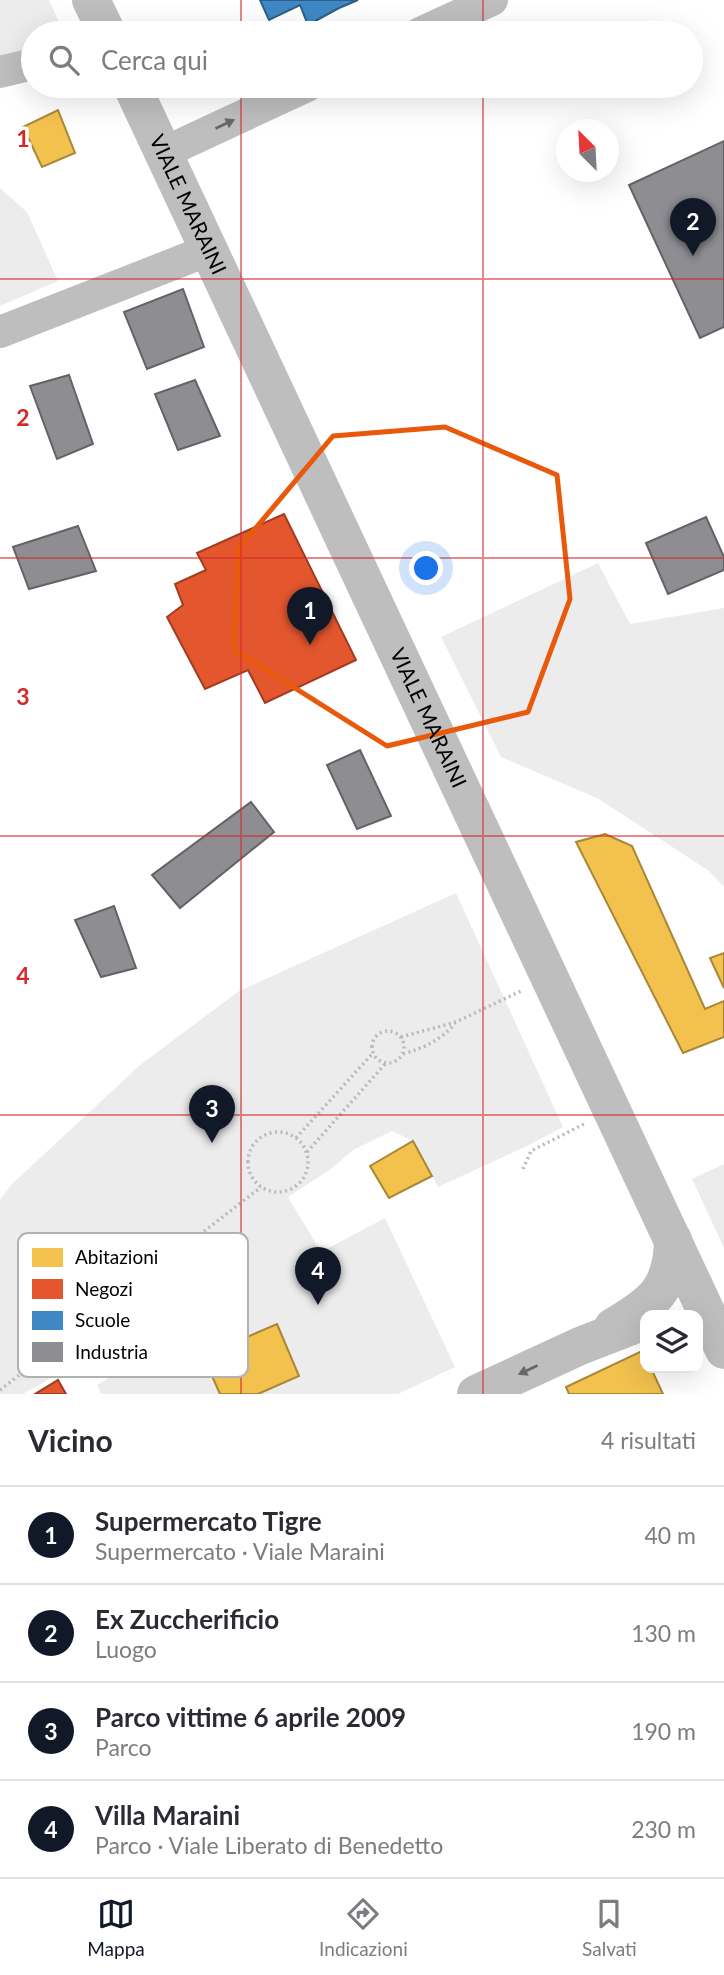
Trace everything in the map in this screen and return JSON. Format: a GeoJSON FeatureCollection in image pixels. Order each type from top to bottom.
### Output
{"type":"FeatureCollection","features":[{"type":"Feature","properties":{"kind":"main road"},"geometry":{"type":"LineString","coordinates":[[92,0],[102,21]]}},
{"type":"Feature","properties":{"kind":"main road","name":"VIALE MARAINI"},"geometry":{"type":"LineString","coordinates":[[138,98],[724,1349]]}},
{"type":"Feature","properties":{"kind":"main road"},"geometry":{"type":"LineString","coordinates":[[580,1346],[630,1317],[659,1292],[672,1261],[673,1240]]}},
{"type":"Feature","properties":{"kind":"main road"},"geometry":{"type":"LineString","coordinates":[[476,1394],[580,1346],[640,1324]]}},
{"type":"Feature","properties":{"kind":"main road"},"geometry":{"type":"LineString","coordinates":[[703,1333],[724,1349]]}},
{"type":"Feature","properties":{"kind":"street"},"geometry":{"type":"LineString","coordinates":[[447,21],[492,0]]}},
{"type":"Feature","properties":{"kind":"street"},"geometry":{"type":"LineString","coordinates":[[0,72],[21,67]]}},
{"type":"Feature","properties":{"kind":"street"},"geometry":{"type":"LineString","coordinates":[[163,153],[281,98]]}},
{"type":"Feature","properties":{"kind":"street"},"geometry":{"type":"LineString","coordinates":[[0,332],[209,250]]}},
{"type":"Feature","properties":{"kind":"street"},"geometry":{"type":"LineString","coordinates":[[690,1277],[708,1299],[724,1306]]}},
{"type":"Feature","properties":{"kind":"path"},"geometry":{"type":"LineString","coordinates":[[401,1037],[456,1021],[522,991]]}},
{"type":"Feature","properties":{"kind":"path"},"geometry":{"type":"LineString","coordinates":[[373,1053],[378,1060],[394,1063],[403,1054],[444,1035],[456,1021]]}},
{"type":"Feature","properties":{"kind":"path"},"geometry":{"type":"LineString","coordinates":[[296,1138],[373,1053],[374,1040],[380,1033],[389,1031],[401,1037],[405,1045],[403,1054]]}},
{"type":"Feature","properties":{"kind":"path"},"geometry":{"type":"LineString","coordinates":[[307,1152],[386,1063]]}},
{"type":"Feature","properties":{"kind":"path"},"geometry":{"type":"LineString","coordinates":[[523,1169],[531,1151],[584,1124]]}},
{"type":"Feature","properties":{"kind":"path"},"geometry":{"type":"LineString","coordinates":[[289,1134],[296,1138],[307,1152],[308,1169],[300,1183],[286,1192],[269,1191],[261,1187],[251,1175],[248,1160],[254,1145],[266,1135],[289,1134]]}},
{"type":"Feature","properties":{"kind":"path"},"geometry":{"type":"LineString","coordinates":[[202,1233],[261,1187]]}},
{"type":"Feature","properties":{"kind":"path"},"geometry":{"type":"LineString","coordinates":[[0,1390],[18,1376]]}},
{"type":"Feature","properties":{"kind":"highlighted area"},"geometry":{"type":"Polygon","coordinates":[[[445,427],[557,475],[570,599],[528,712],[387,746],[233,649],[239,548],[333,436],[445,427]]]}},
{"type":"Feature","properties":{"kind":"shaded area"},"geometry":{"type":"Polygon","coordinates":[[[0,0],[49,0],[59,21],[21,21],[21,67],[0,72],[0,0]]]}},
{"type":"Feature","properties":{"kind":"shaded area"},"geometry":{"type":"Polygon","coordinates":[[[0,188],[27,212],[58,281],[0,306],[0,188]]]}},
{"type":"Feature","properties":{"kind":"shaded area"},"geometry":{"type":"Polygon","coordinates":[[[598,563],[630,624],[724,608],[724,887],[709,871],[599,799],[501,757],[441,637],[598,563]]]}},
{"type":"Feature","properties":{"kind":"shaded area"},"geometry":{"type":"Polygon","coordinates":[[[456,893],[563,1127],[438,1187],[413,1141],[392,1131],[353,1150],[331,1169],[288,1197],[321,1252],[385,1218],[455,1367],[398,1394],[101,1394],[97,1385],[110,1377],[248,1377],[248,1233],[18,1233],[18,1377],[53,1377],[23,1394],[0,1394],[0,1200],[11,1185],[140,1065],[239,991],[456,893]]]}},
{"type":"Feature","properties":{"kind":"shaded area"},"geometry":{"type":"Polygon","coordinates":[[[724,1164],[724,1248],[692,1179],[724,1164]]]}},
{"type":"Feature","properties":{"kind":"building: Abitazioni"},"geometry":{"type":"Polygon","coordinates":[[[58,110],[75,153],[42,167],[23,127],[58,110]]]}},
{"type":"Feature","properties":{"kind":"building: Abitazioni"},"geometry":{"type":"Polygon","coordinates":[[[605,834],[632,846],[705,1009],[724,1001],[724,1037],[683,1053],[576,842],[605,834]]]}},
{"type":"Feature","properties":{"kind":"building: Abitazioni"},"geometry":{"type":"Polygon","coordinates":[[[724,953],[724,988],[710,958],[724,953]]]}},
{"type":"Feature","properties":{"kind":"building: Abitazioni"},"geometry":{"type":"Polygon","coordinates":[[[413,1141],[432,1176],[389,1198],[370,1166],[413,1141]]]}},
{"type":"Feature","properties":{"kind":"building: Abitazioni"},"geometry":{"type":"Polygon","coordinates":[[[277,1324],[299,1376],[258,1394],[220,1394],[212,1377],[248,1377],[248,1337],[277,1324]]]}},
{"type":"Feature","properties":{"kind":"building: Abitazioni"},"geometry":{"type":"Polygon","coordinates":[[[640,1352],[640,1373],[653,1373],[663,1394],[569,1394],[566,1387],[640,1352]]]}},
{"type":"Feature","properties":{"kind":"building: Negozi"},"geometry":{"type":"Polygon","coordinates":[[[284,514],[356,660],[265,703],[248,670],[205,689],[167,617],[183,605],[175,584],[206,570],[197,553],[284,514]]]}},
{"type":"Feature","properties":{"kind":"building: Negozi"},"geometry":{"type":"Polygon","coordinates":[[[58,1380],[66,1394],[35,1394],[58,1380]]]}},
{"type":"Feature","properties":{"kind":"building: Scuole"},"geometry":{"type":"Polygon","coordinates":[[[260,0],[358,0],[315,21],[306,21],[300,5],[269,20],[260,0]]]}},
{"type":"Feature","properties":{"kind":"building: Industria"},"geometry":{"type":"Polygon","coordinates":[[[724,141],[724,327],[700,338],[629,185],[724,141]]]}},
{"type":"Feature","properties":{"kind":"building: Industria"},"geometry":{"type":"Polygon","coordinates":[[[183,289],[204,347],[147,369],[124,312],[183,289]]]}},
{"type":"Feature","properties":{"kind":"building: Industria"},"geometry":{"type":"Polygon","coordinates":[[[69,375],[93,444],[57,459],[30,386],[69,375]]]}},
{"type":"Feature","properties":{"kind":"building: Industria"},"geometry":{"type":"Polygon","coordinates":[[[195,380],[220,436],[178,450],[155,394],[195,380]]]}},
{"type":"Feature","properties":{"kind":"building: Industria"},"geometry":{"type":"Polygon","coordinates":[[[706,517],[724,557],[724,570],[668,594],[646,543],[706,517]]]}},
{"type":"Feature","properties":{"kind":"building: Industria"},"geometry":{"type":"Polygon","coordinates":[[[78,526],[96,571],[29,589],[13,547],[78,526]]]}},
{"type":"Feature","properties":{"kind":"building: Industria"},"geometry":{"type":"Polygon","coordinates":[[[360,750],[391,816],[357,829],[327,765],[360,750]]]}},
{"type":"Feature","properties":{"kind":"building: Industria"},"geometry":{"type":"Polygon","coordinates":[[[251,802],[274,832],[180,908],[152,875],[251,802]]]}},
{"type":"Feature","properties":{"kind":"building: Industria"},"geometry":{"type":"Polygon","coordinates":[[[114,906],[136,968],[101,977],[75,920],[114,906]]]}},
{"type":"Feature","properties":{"kind":"place","name":"Ex Zuccherificio"},"geometry":{"type":"Point","coordinates":[693,256]}},
{"type":"Feature","properties":{"kind":"place","name":"Supermercato Tigre"},"geometry":{"type":"Point","coordinates":[310,645]}},
{"type":"Feature","properties":{"kind":"place","name":"Parco vittime 6 aprile 2009"},"geometry":{"type":"Point","coordinates":[212,1143]}},
{"type":"Feature","properties":{"kind":"place","name":"Villa Maraini"},"geometry":{"type":"Point","coordinates":[318,1305]}}]}
